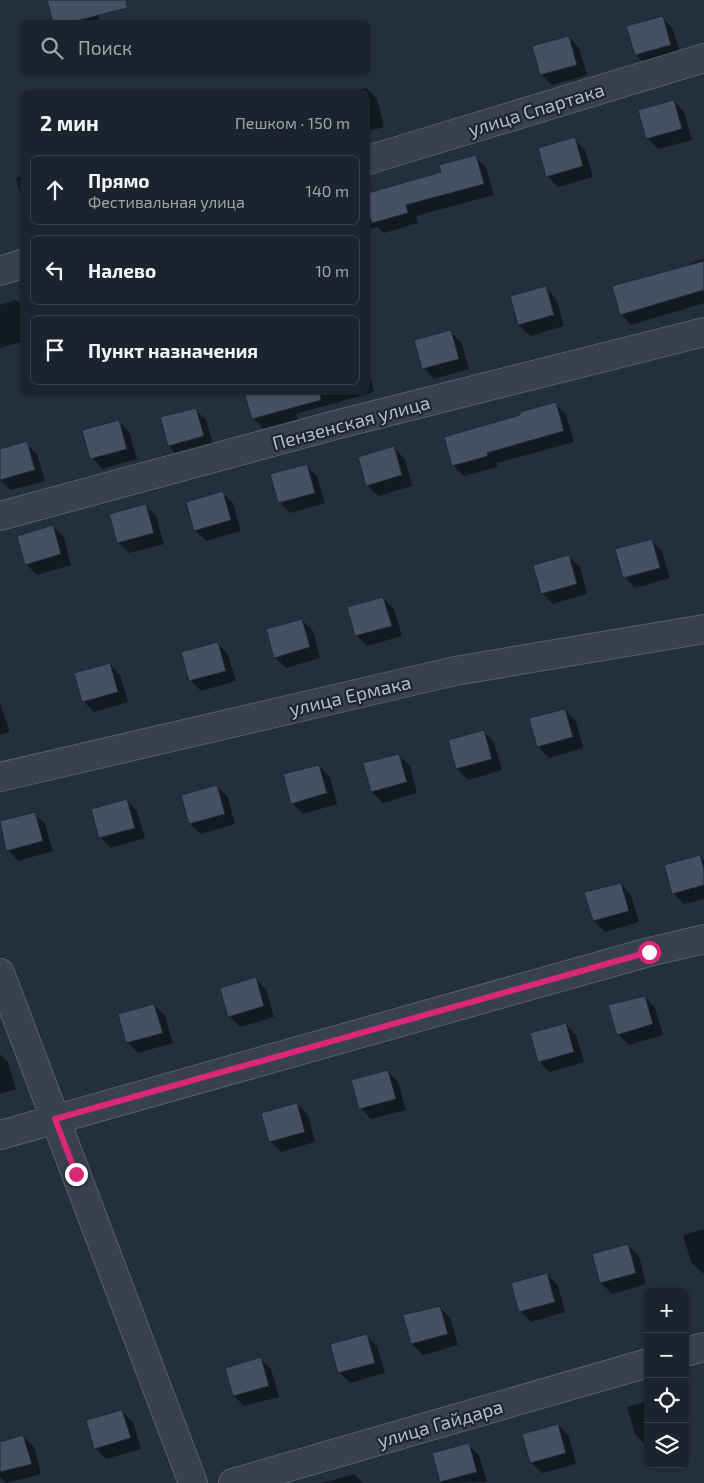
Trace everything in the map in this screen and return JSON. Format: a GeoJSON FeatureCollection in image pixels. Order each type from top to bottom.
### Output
{"type":"FeatureCollection","features":[{"type":"Feature","properties":{"kind":"street","name":"улица Спартака"},"geometry":{"type":"LineString","coordinates":[[370,159],[704,58]]}},
{"type":"Feature","properties":{"kind":"street"},"geometry":{"type":"LineString","coordinates":[[0,271],[20,265]]}},
{"type":"Feature","properties":{"kind":"street","name":"Пензенская улица"},"geometry":{"type":"LineString","coordinates":[[0,516],[335,425],[704,332]]}},
{"type":"Feature","properties":{"kind":"street","name":"улица Ермака"},"geometry":{"type":"LineString","coordinates":[[0,777],[454,671],[704,629]]}},
{"type":"Feature","properties":{"kind":"street"},"geometry":{"type":"LineString","coordinates":[[0,1135],[639,955],[704,939]]}},
{"type":"Feature","properties":{"kind":"street"},"geometry":{"type":"LineString","coordinates":[[0,972],[193,1483]]}},
{"type":"Feature","properties":{"kind":"street"},"geometry":{"type":"LineString","coordinates":[[689,1351],[704,1347]]}},
{"type":"Feature","properties":{"kind":"street","name":"улица Гайдара"},"geometry":{"type":"LineString","coordinates":[[233,1483],[644,1364]]}},
{"type":"Feature","properties":{"kind":"building"},"geometry":{"type":"Polygon","coordinates":[[[47,0],[126,0],[127,8],[80,20],[52,20],[47,0]]]}},
{"type":"Feature","properties":{"kind":"building"},"geometry":{"type":"Polygon","coordinates":[[[663,16],[671,45],[635,55],[626,26],[663,16]]]}},
{"type":"Feature","properties":{"kind":"building"},"geometry":{"type":"Polygon","coordinates":[[[569,36],[577,65],[540,75],[532,46],[569,36]]]}},
{"type":"Feature","properties":{"kind":"building"},"geometry":{"type":"Polygon","coordinates":[[[674,100],[682,129],[646,139],[638,110],[674,100]]]}},
{"type":"Feature","properties":{"kind":"building"},"geometry":{"type":"Polygon","coordinates":[[[575,137],[583,166],[546,177],[538,148],[575,137]]]}},
{"type":"Feature","properties":{"kind":"building"},"geometry":{"type":"Polygon","coordinates":[[[476,155],[484,184],[406,205],[408,213],[372,223],[370,218],[370,192],[441,172],[439,165],[476,155]]]}},
{"type":"Feature","properties":{"kind":"building"},"geometry":{"type":"Polygon","coordinates":[[[704,261],[704,290],[620,315],[612,286],[704,261]]]}},
{"type":"Feature","properties":{"kind":"building"},"geometry":{"type":"Polygon","coordinates":[[[546,286],[554,315],[518,325],[510,296],[546,286]]]}},
{"type":"Feature","properties":{"kind":"building"},"geometry":{"type":"Polygon","coordinates":[[[451,330],[459,359],[422,369],[414,340],[451,330]]]}},
{"type":"Feature","properties":{"kind":"building"},"geometry":{"type":"Polygon","coordinates":[[[245,395],[320,395],[321,400],[252,419],[245,395]]]}},
{"type":"Feature","properties":{"kind":"building"},"geometry":{"type":"Polygon","coordinates":[[[556,402],[564,431],[487,453],[488,456],[452,466],[444,437],[520,415],[520,412],[556,402]]]}},
{"type":"Feature","properties":{"kind":"building"},"geometry":{"type":"Polygon","coordinates":[[[196,408],[204,436],[168,446],[160,417],[196,408]]]}},
{"type":"Feature","properties":{"kind":"building"},"geometry":{"type":"Polygon","coordinates":[[[119,420],[127,449],[90,459],[82,430],[119,420]]]}},
{"type":"Feature","properties":{"kind":"building"},"geometry":{"type":"Polygon","coordinates":[[[27,441],[35,470],[0,480],[0,449],[27,441]]]}},
{"type":"Feature","properties":{"kind":"building"},"geometry":{"type":"Polygon","coordinates":[[[394,446],[402,475],[366,486],[358,457],[394,446]]]}},
{"type":"Feature","properties":{"kind":"building"},"geometry":{"type":"Polygon","coordinates":[[[307,464],[315,493],[278,503],[270,474],[307,464]]]}},
{"type":"Feature","properties":{"kind":"building"},"geometry":{"type":"Polygon","coordinates":[[[223,491],[231,520],[194,531],[186,502],[223,491]]]}},
{"type":"Feature","properties":{"kind":"building"},"geometry":{"type":"Polygon","coordinates":[[[146,504],[154,533],[117,543],[109,514],[146,504]]]}},
{"type":"Feature","properties":{"kind":"building"},"geometry":{"type":"Polygon","coordinates":[[[53,525],[61,554],[25,565],[17,536],[53,525]]]}},
{"type":"Feature","properties":{"kind":"building"},"geometry":{"type":"Polygon","coordinates":[[[652,539],[660,568],[623,578],[615,549],[652,539]]]}},
{"type":"Feature","properties":{"kind":"building"},"geometry":{"type":"Polygon","coordinates":[[[569,555],[577,584],[541,594],[533,565],[569,555]]]}},
{"type":"Feature","properties":{"kind":"building"},"geometry":{"type":"Polygon","coordinates":[[[383,597],[392,626],[355,636],[347,607],[383,597]]]}},
{"type":"Feature","properties":{"kind":"building"},"geometry":{"type":"Polygon","coordinates":[[[302,619],[310,647],[274,658],[266,629],[302,619]]]}},
{"type":"Feature","properties":{"kind":"building"},"geometry":{"type":"Polygon","coordinates":[[[218,642],[226,671],[189,681],[181,652],[218,642]]]}},
{"type":"Feature","properties":{"kind":"building"},"geometry":{"type":"Polygon","coordinates":[[[110,663],[118,692],[82,702],[74,673],[110,663]]]}},
{"type":"Feature","properties":{"kind":"building"},"geometry":{"type":"Polygon","coordinates":[[[565,709],[573,737],[537,747],[529,718],[565,709]]]}},
{"type":"Feature","properties":{"kind":"building"},"geometry":{"type":"Polygon","coordinates":[[[484,730],[492,759],[456,769],[448,740],[484,730]]]}},
{"type":"Feature","properties":{"kind":"building"},"geometry":{"type":"Polygon","coordinates":[[[399,754],[407,782],[371,792],[363,763],[399,754]]]}},
{"type":"Feature","properties":{"kind":"building"},"geometry":{"type":"Polygon","coordinates":[[[319,765],[327,793],[291,804],[283,774],[319,765]]]}},
{"type":"Feature","properties":{"kind":"building"},"geometry":{"type":"Polygon","coordinates":[[[217,785],[225,814],[189,824],[181,795],[217,785]]]}},
{"type":"Feature","properties":{"kind":"building"},"geometry":{"type":"Polygon","coordinates":[[[127,799],[135,828],[99,838],[91,809],[127,799]]]}},
{"type":"Feature","properties":{"kind":"building"},"geometry":{"type":"Polygon","coordinates":[[[35,812],[43,841],[6,851],[0,821],[35,812]]]}},
{"type":"Feature","properties":{"kind":"building"},"geometry":{"type":"Polygon","coordinates":[[[700,855],[704,869],[704,885],[672,894],[664,865],[700,855]]]}},
{"type":"Feature","properties":{"kind":"building"},"geometry":{"type":"Polygon","coordinates":[[[621,883],[629,911],[593,921],[584,892],[621,883]]]}},
{"type":"Feature","properties":{"kind":"building"},"geometry":{"type":"Polygon","coordinates":[[[256,977],[264,1006],[228,1017],[220,988],[256,977]]]}},
{"type":"Feature","properties":{"kind":"building"},"geometry":{"type":"Polygon","coordinates":[[[645,996],[653,1024],[617,1035],[608,1005],[645,996]]]}},
{"type":"Feature","properties":{"kind":"building"},"geometry":{"type":"Polygon","coordinates":[[[154,1004],[163,1033],[126,1043],[118,1014],[154,1004]]]}},
{"type":"Feature","properties":{"kind":"building"},"geometry":{"type":"Polygon","coordinates":[[[566,1023],[574,1052],[538,1062],[530,1033],[566,1023]]]}},
{"type":"Feature","properties":{"kind":"building"},"geometry":{"type":"Polygon","coordinates":[[[388,1070],[396,1099],[359,1109],[351,1080],[388,1070]]]}},
{"type":"Feature","properties":{"kind":"building"},"geometry":{"type":"Polygon","coordinates":[[[297,1103],[305,1132],[269,1142],[261,1113],[297,1103]]]}},
{"type":"Feature","properties":{"kind":"building"},"geometry":{"type":"Polygon","coordinates":[[[628,1244],[636,1273],[600,1283],[592,1254],[628,1244]]]}},
{"type":"Feature","properties":{"kind":"building"},"geometry":{"type":"Polygon","coordinates":[[[547,1273],[555,1302],[519,1312],[511,1283],[547,1273]]]}},
{"type":"Feature","properties":{"kind":"building"},"geometry":{"type":"Polygon","coordinates":[[[440,1306],[448,1334],[411,1344],[403,1315],[440,1306]]]}},
{"type":"Feature","properties":{"kind":"building"},"geometry":{"type":"Polygon","coordinates":[[[367,1334],[375,1363],[338,1373],[330,1344],[367,1334]]]}},
{"type":"Feature","properties":{"kind":"building"},"geometry":{"type":"Polygon","coordinates":[[[261,1357],[269,1386],[233,1396],[225,1368],[261,1357]]]}},
{"type":"Feature","properties":{"kind":"building"},"geometry":{"type":"Polygon","coordinates":[[[122,1410],[131,1438],[94,1449],[86,1420],[122,1410]]]}},
{"type":"Feature","properties":{"kind":"building"},"geometry":{"type":"Polygon","coordinates":[[[558,1424],[566,1453],[530,1463],[522,1434],[558,1424]]]}},
{"type":"Feature","properties":{"kind":"building"},"geometry":{"type":"Polygon","coordinates":[[[23,1435],[32,1464],[0,1472],[0,1442],[23,1435]]]}},
{"type":"Feature","properties":{"kind":"building"},"geometry":{"type":"Polygon","coordinates":[[[469,1443],[477,1472],[440,1482],[432,1453],[469,1443]]]}},
{"type":"Feature","properties":{"kind":"route"},"geometry":{"type":"LineString","coordinates":[[76,1174],[55,1119],[649,952]]}}]}
